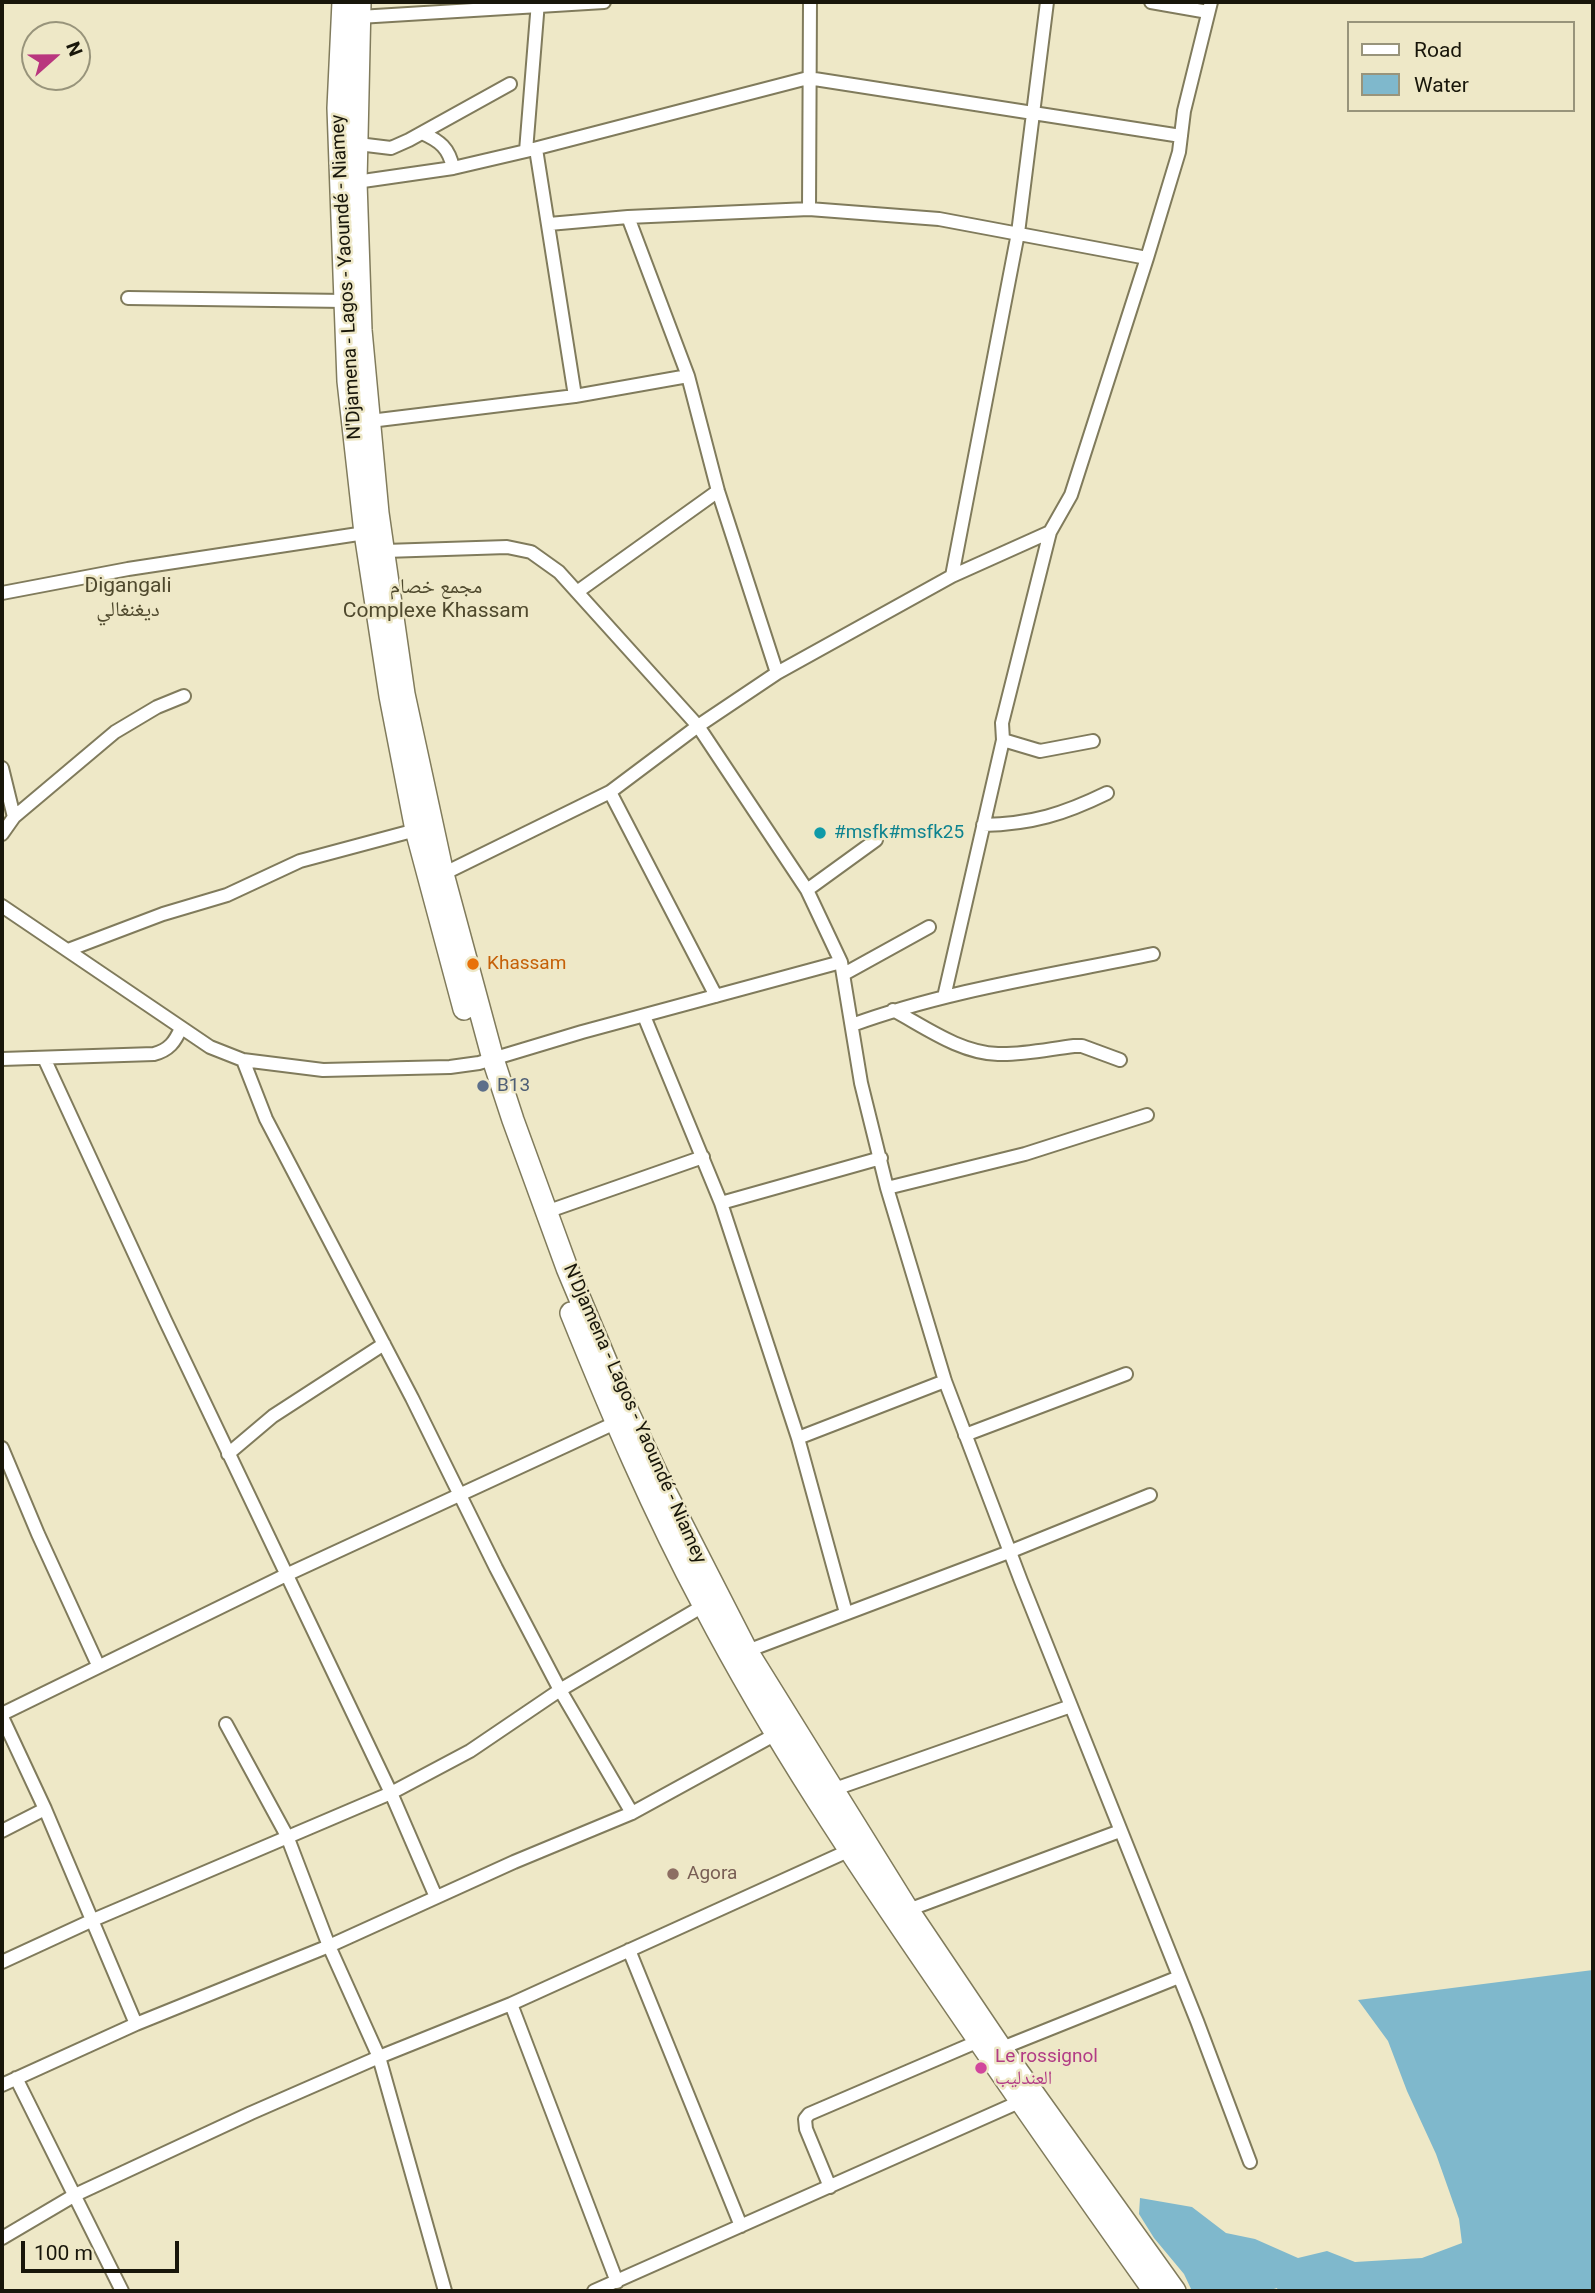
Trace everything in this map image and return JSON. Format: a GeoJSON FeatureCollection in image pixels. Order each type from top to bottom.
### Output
{"type":"FeatureCollection","features":[{"type":"Feature","properties":{"kind":"highway","name":"N'Djamena - Lagos - Yaoundé - Niamey"},"geometry":{"type":"LineString","coordinates":[[343,2],[338,107],[348,381],[365,533],[390,696],[416,830],[533,1217],[615,1423],[704,1606],[776,1734],[848,1851],[1130,2243],[1167,2290]]}},
{"type":"Feature","properties":{"kind":"highway","name":"N'Djamena - Lagos - Yaoundé - Niamey"},"geometry":{"type":"LineString","coordinates":[[360,10],[356,182],[361,330],[378,513],[404,694],[486,1061],[567,1268],[622,1399],[719,1602],[908,1910],[989,2048]]}},
{"type":"Feature","properties":{"kind":"street"},"geometry":{"type":"LineString","coordinates":[[360,10],[604,2]]}},
{"type":"Feature","properties":{"kind":"street"},"geometry":{"type":"LineString","coordinates":[[809,209],[810,2]]}},
{"type":"Feature","properties":{"kind":"street"},"geometry":{"type":"LineString","coordinates":[[952,576],[1018,233],[1047,2]]}},
{"type":"Feature","properties":{"kind":"street"},"geometry":{"type":"LineString","coordinates":[[944,997],[1003,740],[1002,723],[1050,532],[1071,495],[1147,258],[1179,152],[1184,111],[1210,7],[1151,2]]}},
{"type":"Feature","properties":{"kind":"street"},"geometry":{"type":"LineString","coordinates":[[538,5],[531,150],[548,223],[575,396]]}},
{"type":"Feature","properties":{"kind":"street"},"geometry":{"type":"LineString","coordinates":[[356,182],[453,168],[808,78],[1181,136]]}},
{"type":"Feature","properties":{"kind":"street"},"geometry":{"type":"LineString","coordinates":[[358,144],[391,148],[510,84]]}},
{"type":"Feature","properties":{"kind":"street"},"geometry":{"type":"LineString","coordinates":[[422,133],[439,141],[450,153],[453,168]]}},
{"type":"Feature","properties":{"kind":"street"},"geometry":{"type":"LineString","coordinates":[[548,223],[628,216],[809,209],[939,219],[1147,258]]}},
{"type":"Feature","properties":{"kind":"street"},"geometry":{"type":"LineString","coordinates":[[628,216],[688,376],[718,491],[777,673]]}},
{"type":"Feature","properties":{"kind":"street"},"geometry":{"type":"LineString","coordinates":[[128,298],[345,301]]}},
{"type":"Feature","properties":{"kind":"street"},"geometry":{"type":"LineString","coordinates":[[370,421],[575,396],[688,376]]}},
{"type":"Feature","properties":{"kind":"street"},"geometry":{"type":"LineString","coordinates":[[577,592],[718,491]]}},
{"type":"Feature","properties":{"kind":"street"},"geometry":{"type":"LineString","coordinates":[[443,874],[610,792],[698,726],[777,673],[952,576],[1050,532]]}},
{"type":"Feature","properties":{"kind":"street"},"geometry":{"type":"LineString","coordinates":[[2,593],[128,569],[365,533]]}},
{"type":"Feature","properties":{"kind":"street"},"geometry":{"type":"LineString","coordinates":[[385,551],[507,547],[531,552],[559,572],[698,726],[807,890],[843,968],[861,1083],[887,1188],[945,1381],[1009,1552],[1250,2162]]}},
{"type":"Feature","properties":{"kind":"street"},"geometry":{"type":"LineString","coordinates":[[2,834],[14,817],[115,732],[157,707],[184,696]]}},
{"type":"Feature","properties":{"kind":"street"},"geometry":{"type":"LineString","coordinates":[[1003,740],[1040,751],[1093,741]]}},
{"type":"Feature","properties":{"kind":"street"},"geometry":{"type":"LineString","coordinates":[[2,768],[14,817]]}},
{"type":"Feature","properties":{"kind":"street"},"geometry":{"type":"LineString","coordinates":[[610,792],[716,996]]}},
{"type":"Feature","properties":{"kind":"street"},"geometry":{"type":"LineString","coordinates":[[984,825],[1018,824],[1082,806],[1107,793]]}},
{"type":"Feature","properties":{"kind":"street"},"geometry":{"type":"LineString","coordinates":[[68,950],[163,914],[227,895],[300,861],[416,830]]}},
{"type":"Feature","properties":{"kind":"street"},"geometry":{"type":"LineString","coordinates":[[807,890],[876,840]]}},
{"type":"Feature","properties":{"kind":"street"},"geometry":{"type":"LineString","coordinates":[[2,906],[210,1047],[243,1060],[324,1070],[423,1069],[486,1061],[716,996],[843,968],[929,927]]}},
{"type":"Feature","properties":{"kind":"street"},"geometry":{"type":"LineString","coordinates":[[852,1025],[893,1010],[944,997],[1153,954]]}},
{"type":"Feature","properties":{"kind":"street"},"geometry":{"type":"LineString","coordinates":[[893,1010],[949,1041],[978,1052],[998,1054],[1082,1046],[1120,1060]]}},
{"type":"Feature","properties":{"kind":"street"},"geometry":{"type":"LineString","coordinates":[[644,1016],[721,1203],[798,1438],[846,1612]]}},
{"type":"Feature","properties":{"kind":"street"},"geometry":{"type":"LineString","coordinates":[[2,1059],[155,1054],[172,1045],[181,1028]]}},
{"type":"Feature","properties":{"kind":"street"},"geometry":{"type":"LineString","coordinates":[[44,1058],[228,1454],[391,1793],[436,1897]]}},
{"type":"Feature","properties":{"kind":"street"},"geometry":{"type":"LineString","coordinates":[[243,1060],[266,1119],[384,1344],[458,1494],[561,1690],[632,1812]]}},
{"type":"Feature","properties":{"kind":"street"},"geometry":{"type":"LineString","coordinates":[[887,1188],[1026,1154],[1147,1115]]}},
{"type":"Feature","properties":{"kind":"street"},"geometry":{"type":"LineString","coordinates":[[547,1212],[704,1157]]}},
{"type":"Feature","properties":{"kind":"street"},"geometry":{"type":"LineString","coordinates":[[721,1203],[881,1158]]}},
{"type":"Feature","properties":{"kind":"street"},"geometry":{"type":"LineString","coordinates":[[228,1454],[273,1416],[384,1344]]}},
{"type":"Feature","properties":{"kind":"street"},"geometry":{"type":"LineString","coordinates":[[965,1435],[1126,1374]]}},
{"type":"Feature","properties":{"kind":"street"},"geometry":{"type":"LineString","coordinates":[[798,1438],[945,1381]]}},
{"type":"Feature","properties":{"kind":"street"},"geometry":{"type":"LineString","coordinates":[[136,2024],[2,1715],[98,1665],[286,1575],[615,1423]]}},
{"type":"Feature","properties":{"kind":"street"},"geometry":{"type":"LineString","coordinates":[[2,1450],[98,1665]]}},
{"type":"Feature","properties":{"kind":"street"},"geometry":{"type":"LineString","coordinates":[[747,1651],[1009,1552],[1150,1495]]}},
{"type":"Feature","properties":{"kind":"street"},"geometry":{"type":"LineString","coordinates":[[2,1962],[93,1920],[391,1793],[470,1751],[561,1690],[704,1606]]}},
{"type":"Feature","properties":{"kind":"street"},"geometry":{"type":"LineString","coordinates":[[832,1790],[1071,1706]]}},
{"type":"Feature","properties":{"kind":"street"},"geometry":{"type":"LineString","coordinates":[[226,1724],[287,1836],[328,1946],[379,2057],[445,2291]]}},
{"type":"Feature","properties":{"kind":"street"},"geometry":{"type":"LineString","coordinates":[[2,2085],[136,2024],[328,1946],[632,1812],[776,1734]]}},
{"type":"Feature","properties":{"kind":"street"},"geometry":{"type":"LineString","coordinates":[[2,1831],[45,1809]]}},
{"type":"Feature","properties":{"kind":"street"},"geometry":{"type":"LineString","coordinates":[[908,1910],[1120,1831]]}},
{"type":"Feature","properties":{"kind":"street"},"geometry":{"type":"LineString","coordinates":[[2,2238],[75,2195],[251,2113],[379,2057],[511,2004],[848,1851]]}},
{"type":"Feature","properties":{"kind":"street"},"geometry":{"type":"LineString","coordinates":[[629,1950],[741,2226]]}},
{"type":"Feature","properties":{"kind":"street"},"geometry":{"type":"LineString","coordinates":[[830,2188],[806,2129],[805,2119],[809,2114],[1179,1977]]}},
{"type":"Feature","properties":{"kind":"street"},"geometry":{"type":"LineString","coordinates":[[511,2004],[617,2282]]}},
{"type":"Feature","properties":{"kind":"street"},"geometry":{"type":"LineString","coordinates":[[16,2078],[121,2291]]}},
{"type":"Feature","properties":{"kind":"street"},"geometry":{"type":"LineString","coordinates":[[594,2291],[1027,2098]]}},
{"type":"Feature","properties":{"kind":"water"},"geometry":{"type":"Polygon","coordinates":[[[1593,1970],[1593,2291],[1278,2291],[1277,2288],[1267,2291],[1192,2291],[1184,2274],[1154,2238],[1139,2214],[1140,2198],[1192,2207],[1226,2233],[1255,2239],[1298,2258],[1327,2251],[1355,2262],[1422,2258],[1462,2243],[1459,2219],[1436,2154],[1388,2041],[1358,2000],[1593,1970]]]}},
{"type":"Feature","properties":{"kind":"place","name":"#msfk#msfk25"},"geometry":{"type":"Point","coordinates":[820,833]}},
{"type":"Feature","properties":{"kind":"place","name":"Khassam"},"geometry":{"type":"Point","coordinates":[473,964]}},
{"type":"Feature","properties":{"kind":"place","name":"B13"},"geometry":{"type":"Point","coordinates":[483,1086]}},
{"type":"Feature","properties":{"kind":"place","name":"Agora"},"geometry":{"type":"Point","coordinates":[673,1874]}},
{"type":"Feature","properties":{"kind":"place","name":"Le rossignol العندليب"},"geometry":{"type":"Point","coordinates":[981,2068]}},
{"type":"Feature","properties":{"kind":"district","name":"Digangali ديغنغالي"},"geometry":{"type":"Point","coordinates":[128,599]}},
{"type":"Feature","properties":{"kind":"district","name":"مجمع خصام Complexe Khassam"},"geometry":{"type":"Point","coordinates":[436,600]}}]}
